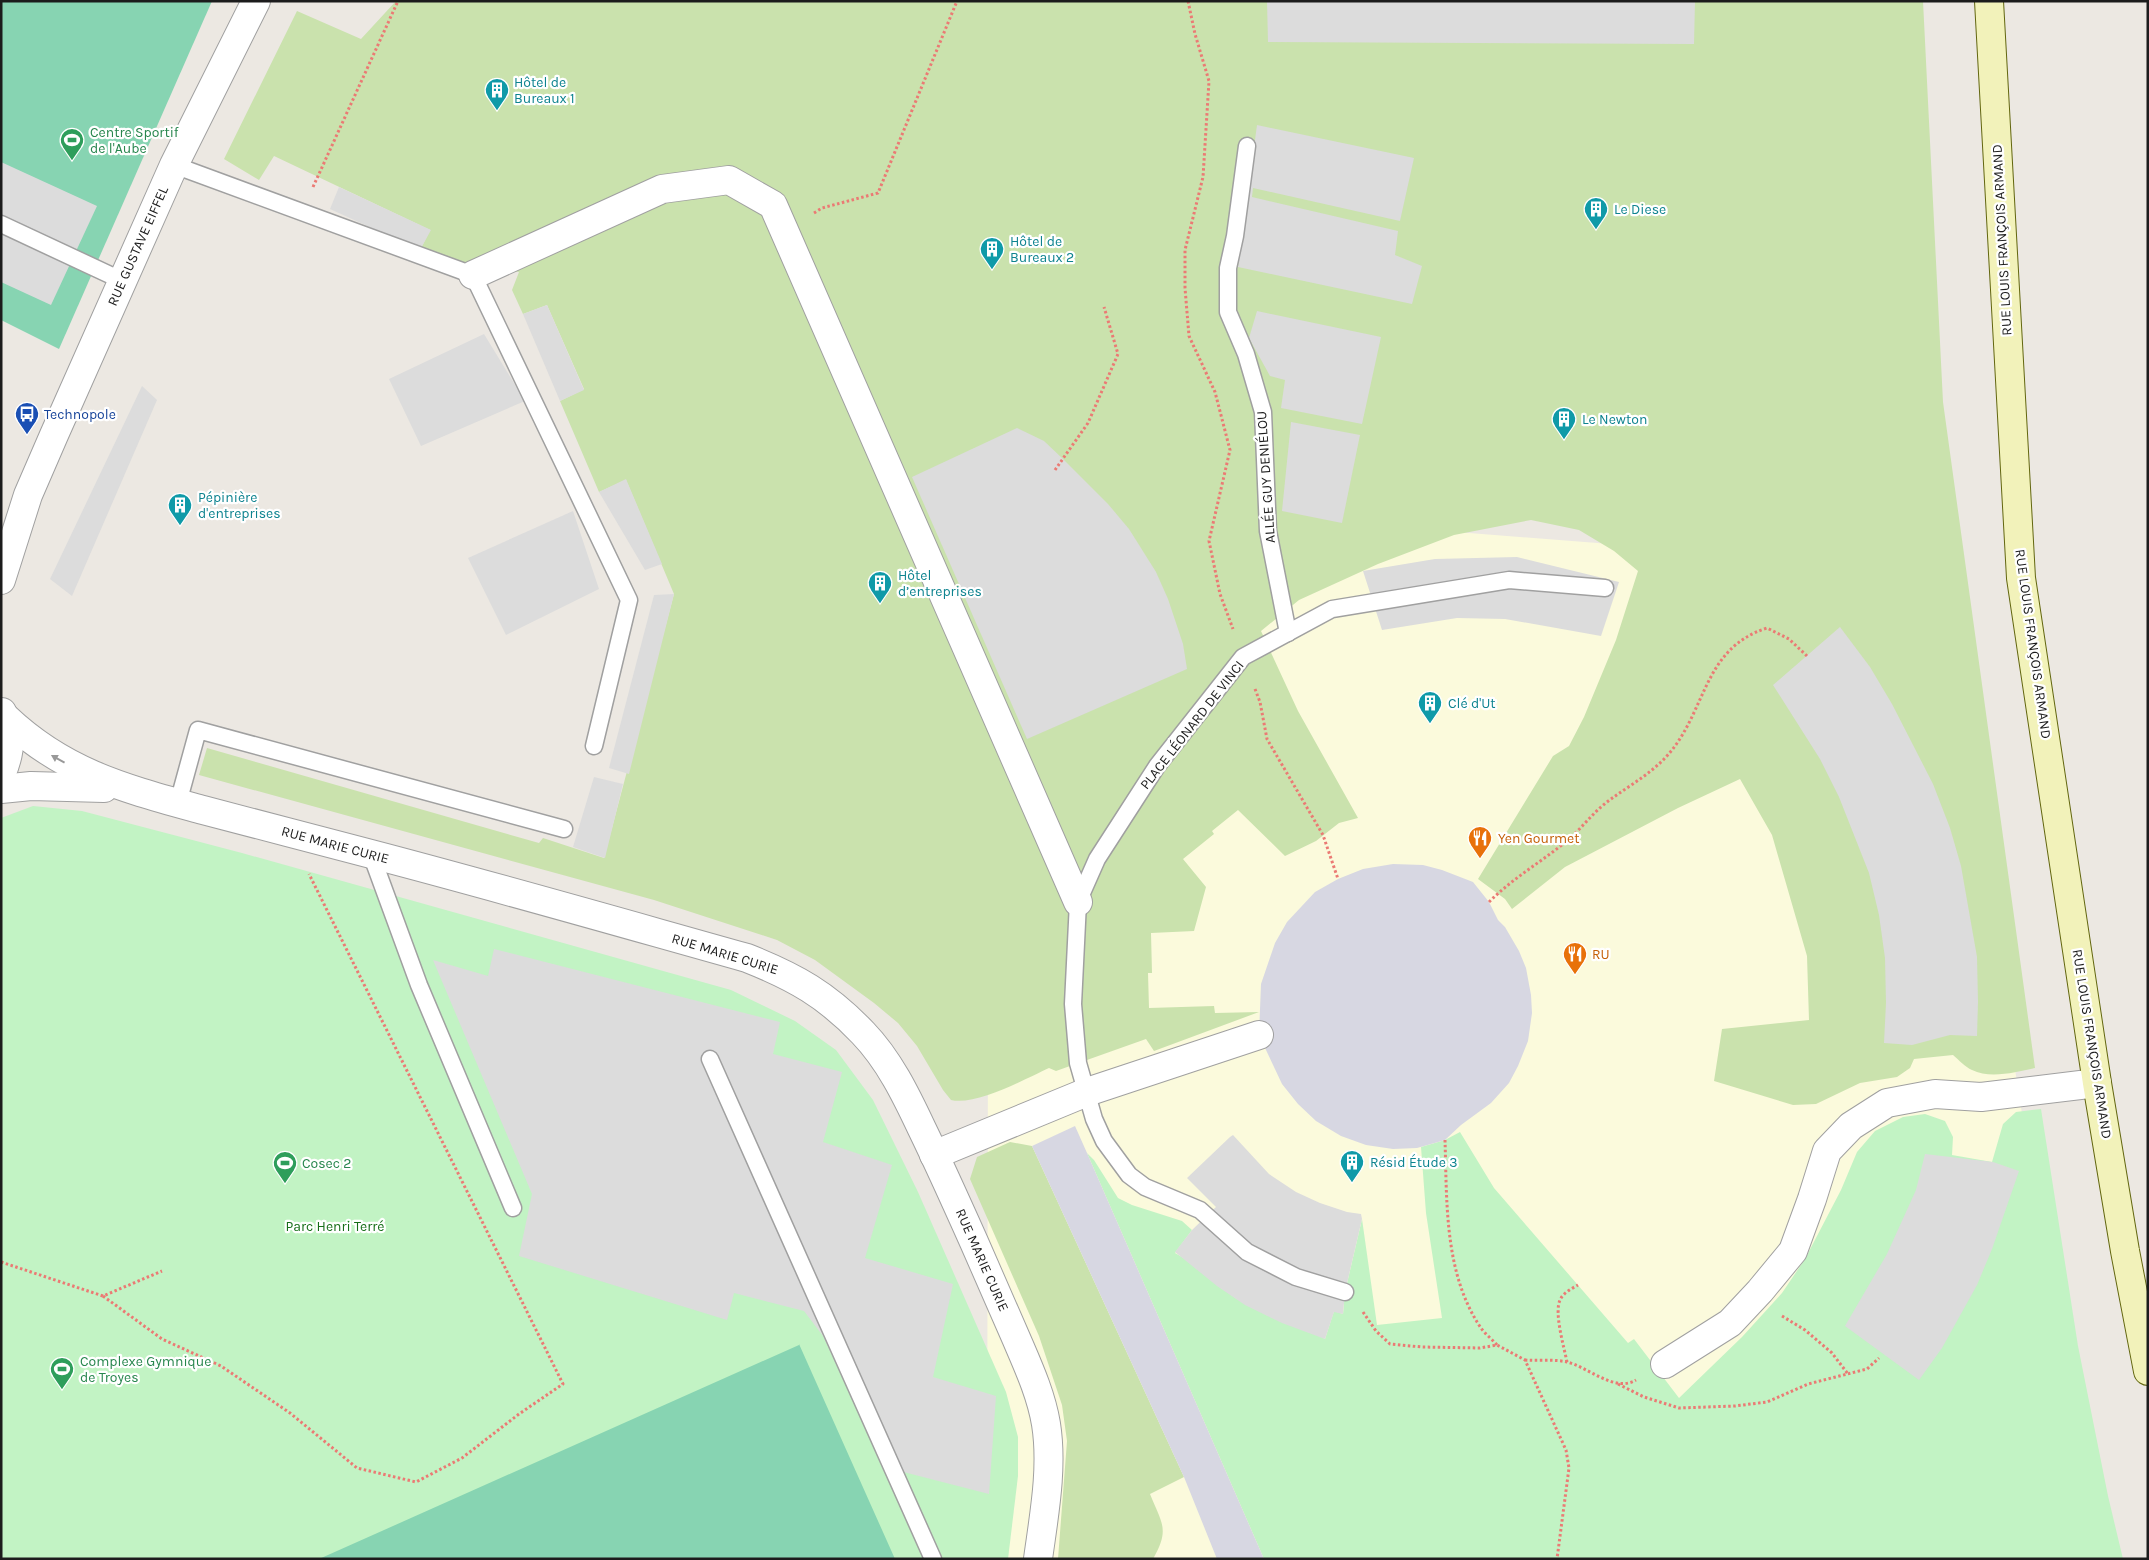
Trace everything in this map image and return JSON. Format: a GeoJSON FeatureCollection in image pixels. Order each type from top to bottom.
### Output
{"type":"FeatureCollection","features":[{"type":"Feature","properties":{"kind":"street","name":"RUE GUSTAVE EIFFEL"},"geometry":{"type":"LineString","coordinates":[[1,580],[28,495],[174,165],[256,1]]}},
{"type":"Feature","properties":{"kind":"street","name":"RUE LOUIS FRANÇOIS ARMAND"},"geometry":{"type":"LineString","coordinates":[[1989,1],[2022,578],[2097,1082],[2125,1251],[2148,1371]]}},
{"type":"Feature","properties":{"kind":"street"},"geometry":{"type":"LineString","coordinates":[[473,275],[662,189],[728,180],[774,205],[1078,902]]}},
{"type":"Feature","properties":{"kind":"street","name":"RUE GUSTAVE EIFFEL"},"geometry":{"type":"LineString","coordinates":[[1,540],[28,495]]}},
{"type":"Feature","properties":{"kind":"street"},"geometry":{"type":"LineString","coordinates":[[1,774],[8,758],[10,738],[4,715]]}},
{"type":"Feature","properties":{"kind":"street","name":"RUE MARIE CURIE"},"geometry":{"type":"LineString","coordinates":[[4,715],[30,740],[52,755],[79,770],[135,791],[747,958],[784,973],[811,988],[838,1008],[864,1034],[890,1067],[934,1155],[1037,1386],[1046,1424],[1048,1460],[1038,1559]]}},
{"type":"Feature","properties":{"kind":"street","name":"RUE MARIE CURIE"},"geometry":{"type":"LineString","coordinates":[[1,789],[61,786],[135,791]]}},
{"type":"Feature","properties":{"kind":"street"},"geometry":{"type":"LineString","coordinates":[[934,1155],[1086,1092],[1259,1035]]}},
{"type":"Feature","properties":{"kind":"street"},"geometry":{"type":"LineString","coordinates":[[1665,1364],[1730,1324],[1793,1251],[1827,1151],[1850,1126],[1887,1102],[1935,1094],[1981,1097],[2097,1082]]}},
{"type":"Feature","properties":{"kind":"lane","name":"ALLÉE GUY DENIÉLOU"},"geometry":{"type":"LineString","coordinates":[[1247,146],[1235,236],[1228,268],[1228,312],[1246,354],[1263,412],[1268,530],[1288,634]]}},
{"type":"Feature","properties":{"kind":"lane"},"geometry":{"type":"LineString","coordinates":[[174,165],[473,275],[629,600],[594,746]]}},
{"type":"Feature","properties":{"kind":"lane"},"geometry":{"type":"LineString","coordinates":[[1,224],[123,281]]}},
{"type":"Feature","properties":{"kind":"lane","name":"PLACE LÉONARD DE VINCI"},"geometry":{"type":"LineString","coordinates":[[1345,1292],[1296,1277],[1247,1252],[1200,1210],[1145,1187],[1129,1175],[1104,1141],[1094,1119],[1078,1063],[1074,1004],[1078,902],[1097,859],[1157,766],[1243,658],[1332,609],[1510,580],[1605,588]]}},
{"type":"Feature","properties":{"kind":"lane"},"geometry":{"type":"LineString","coordinates":[[178,803],[198,730],[564,829]]}},
{"type":"Feature","properties":{"kind":"lane"},"geometry":{"type":"LineString","coordinates":[[371,854],[419,985],[513,1208]]}},
{"type":"Feature","properties":{"kind":"lane"},"geometry":{"type":"LineString","coordinates":[[710,1059],[934,1559]]}},
{"type":"Feature","properties":{"kind":"path"},"geometry":{"type":"LineString","coordinates":[[302,212],[398,1]]}},
{"type":"Feature","properties":{"kind":"path"},"geometry":{"type":"LineString","coordinates":[[783,226],[822,208],[878,193],[956,1]]}},
{"type":"Feature","properties":{"kind":"path"},"geometry":{"type":"LineString","coordinates":[[1188,1],[1195,34],[1209,81],[1203,177],[1185,250],[1185,288],[1189,336],[1215,392],[1230,450],[1209,540],[1220,594],[1260,702],[1267,739],[1323,836],[1338,879]]}},
{"type":"Feature","properties":{"kind":"path"},"geometry":{"type":"LineString","coordinates":[[1055,470],[1088,423],[1118,354],[1104,307]]}},
{"type":"Feature","properties":{"kind":"path"},"geometry":{"type":"LineString","coordinates":[[1489,902],[1504,887],[1567,841],[1609,800],[1665,759],[1681,739],[1710,677],[1725,653],[1751,633],[1767,628],[1789,639],[1807,656]]}},
{"type":"Feature","properties":{"kind":"path"},"geometry":{"type":"LineString","coordinates":[[1,1262],[103,1296],[162,1340],[221,1366],[290,1414],[357,1468],[416,1482],[462,1458],[519,1414],[563,1384],[308,871]]}},
{"type":"Feature","properties":{"kind":"path"},"geometry":{"type":"LineString","coordinates":[[1445,1140],[1447,1203],[1452,1249],[1462,1291],[1481,1328],[1497,1345],[1525,1360],[1567,1362],[1644,1397],[1679,1408],[1710,1408],[1767,1402],[1808,1384],[1867,1369],[1879,1358]]}},
{"type":"Feature","properties":{"kind":"path"},"geometry":{"type":"LineString","coordinates":[[103,1296],[162,1271]]}},
{"type":"Feature","properties":{"kind":"path"},"geometry":{"type":"LineString","coordinates":[[1567,1362],[1558,1314],[1559,1301],[1566,1292],[1578,1285]]}},
{"type":"Feature","properties":{"kind":"path"},"geometry":{"type":"LineString","coordinates":[[1345,1292],[1368,1318],[1376,1331],[1390,1344],[1422,1347],[1480,1348],[1497,1345]]}},
{"type":"Feature","properties":{"kind":"path"},"geometry":{"type":"LineString","coordinates":[[1757,1294],[1784,1318],[1805,1330],[1832,1353],[1848,1374]]}},
{"type":"Feature","properties":{"kind":"path"},"geometry":{"type":"LineString","coordinates":[[1525,1360],[1566,1450],[1568,1459],[1568,1483],[1557,1559]]}},
{"type":"Feature","properties":{"kind":"path"},"geometry":{"type":"LineString","coordinates":[[1618,1384],[1633,1382],[1665,1364]]}},
{"type":"Feature","properties":{"kind":"shaded area"},"geometry":{"type":"Polygon","coordinates":[[[1267,1],[1695,1],[1694,44],[1268,42],[1267,1]]]}},
{"type":"Feature","properties":{"kind":"shaded area"},"geometry":{"type":"Polygon","coordinates":[[[1257,125],[1414,158],[1400,221],[1253,188],[1252,197],[1398,231],[1395,255],[1422,266],[1412,304],[1238,267],[1257,125]]]}},
{"type":"Feature","properties":{"kind":"shaded area"},"geometry":{"type":"Polygon","coordinates":[[[1,162],[97,206],[51,305],[1,282],[1,162]]]}},
{"type":"Feature","properties":{"kind":"shaded area"},"geometry":{"type":"Polygon","coordinates":[[[339,187],[431,230],[420,250],[330,209],[339,187]]]}},
{"type":"Feature","properties":{"kind":"shaded area"},"geometry":{"type":"Polygon","coordinates":[[[547,305],[584,390],[560,401],[523,314],[547,305]]]}},
{"type":"Feature","properties":{"kind":"shaded area"},"geometry":{"type":"Polygon","coordinates":[[[1257,311],[1381,337],[1362,424],[1281,408],[1285,380],[1270,376],[1249,338],[1257,311]]]}},
{"type":"Feature","properties":{"kind":"shaded area"},"geometry":{"type":"Polygon","coordinates":[[[484,334],[525,401],[421,446],[389,379],[484,334]]]}},
{"type":"Feature","properties":{"kind":"shaded area"},"geometry":{"type":"Polygon","coordinates":[[[142,386],[157,400],[72,596],[50,579],[142,386]]]}},
{"type":"Feature","properties":{"kind":"shaded area"},"geometry":{"type":"Polygon","coordinates":[[[1291,422],[1360,435],[1342,523],[1282,511],[1291,422]]]}},
{"type":"Feature","properties":{"kind":"shaded area"},"geometry":{"type":"Polygon","coordinates":[[[1017,428],[1044,441],[1108,504],[1129,529],[1156,572],[1168,599],[1183,644],[1187,669],[1027,739],[912,477],[1017,428]]]}},
{"type":"Feature","properties":{"kind":"shaded area"},"geometry":{"type":"Polygon","coordinates":[[[626,479],[662,564],[645,570],[599,492],[626,479]]]}},
{"type":"Feature","properties":{"kind":"shaded area"},"geometry":{"type":"Polygon","coordinates":[[[573,511],[599,589],[506,635],[468,558],[573,511]]]}},
{"type":"Feature","properties":{"kind":"shaded area"},"geometry":{"type":"Polygon","coordinates":[[[1393,527],[1674,549],[1951,666],[2080,1479],[2101,1559],[987,1559],[988,1025],[1259,598],[1393,527]]]}},
{"type":"Feature","properties":{"kind":"shaded area"},"geometry":{"type":"Polygon","coordinates":[[[1517,557],[1619,582],[1601,636],[1505,619],[1457,618],[1382,630],[1363,571],[1435,559],[1517,557]]]}},
{"type":"Feature","properties":{"kind":"shaded area"},"geometry":{"type":"Polygon","coordinates":[[[674,594],[629,774],[609,768],[654,595],[674,594]]]}},
{"type":"Feature","properties":{"kind":"shaded area"},"geometry":{"type":"Polygon","coordinates":[[[1840,627],[1870,667],[1892,704],[1933,784],[1950,828],[1961,866],[1977,957],[1977,1036],[1950,1035],[1912,1045],[1884,1043],[1886,1003],[1885,958],[1879,915],[1869,873],[1839,797],[1820,759],[1773,685],[1840,627]]]}},
{"type":"Feature","properties":{"kind":"shaded area"},"geometry":{"type":"Polygon","coordinates":[[[594,777],[623,784],[605,858],[573,847],[594,777]]]}},
{"type":"Feature","properties":{"kind":"shaded area"},"geometry":{"type":"Polygon","coordinates":[[[1393,864],[1423,865],[1473,882],[1489,902],[1498,920],[1505,927],[1519,951],[1526,968],[1531,995],[1532,1013],[1528,1041],[1509,1083],[1491,1103],[1461,1125],[1445,1140],[1417,1148],[1393,1149],[1366,1145],[1341,1136],[1316,1121],[1298,1104],[1282,1084],[1259,1035],[1261,984],[1275,943],[1287,922],[1315,892],[1338,879],[1363,869],[1393,864]]]}},
{"type":"Feature","properties":{"kind":"shaded area"},"geometry":{"type":"Polygon","coordinates":[[[494,949],[780,1022],[773,1054],[842,1072],[823,1142],[892,1165],[865,1258],[953,1284],[933,1377],[996,1396],[989,1494],[884,1467],[823,1336],[804,1311],[734,1293],[727,1320],[519,1256],[532,1194],[433,960],[488,976],[494,949]]]}},
{"type":"Feature","properties":{"kind":"shaded area"},"geometry":{"type":"Polygon","coordinates":[[[1075,1126],[1264,1559],[1217,1559],[1184,1477],[1032,1146],[1075,1126]]]}},
{"type":"Feature","properties":{"kind":"shaded area"},"geometry":{"type":"Polygon","coordinates":[[[1233,1135],[1269,1174],[1296,1192],[1320,1203],[1347,1212],[1361,1214],[1362,1219],[1345,1292],[1343,1314],[1334,1312],[1325,1339],[1282,1323],[1245,1305],[1217,1286],[1175,1252],[1192,1230],[1216,1207],[1187,1178],[1233,1135]]]}},
{"type":"Feature","properties":{"kind":"shaded area"},"geometry":{"type":"Polygon","coordinates":[[[1925,1154],[1993,1162],[2019,1171],[1992,1249],[1977,1285],[1942,1348],[1919,1380],[1845,1326],[1887,1254],[1916,1190],[1925,1154]]]}},
{"type":"Feature","properties":{"kind":"green space","name":"Centre Sportif de l'Aube"},"geometry":{"type":"Polygon","coordinates":[[[1,1],[212,1],[59,349],[1,320],[1,1]]]}},
{"type":"Feature","properties":{"kind":"green space"},"geometry":{"type":"Polygon","coordinates":[[[396,1],[1923,1],[1943,402],[2035,1068],[2004,1074],[1987,1074],[1969,1069],[1953,1055],[1914,1059],[1910,1068],[1897,1077],[1860,1083],[1816,1104],[1793,1105],[1714,1081],[1722,1029],[1809,1020],[1807,956],[1772,835],[1740,779],[1678,808],[1565,867],[1512,909],[1505,899],[1478,879],[1553,756],[1569,746],[1584,717],[1616,640],[1638,571],[1614,551],[1579,530],[1531,520],[1454,535],[1378,564],[1299,600],[1261,631],[1298,711],[1358,818],[1339,823],[1316,841],[1285,856],[1238,810],[1212,831],[1214,834],[1183,859],[1206,887],[1194,931],[1151,933],[1152,973],[1148,973],[1149,1008],[1214,1006],[1215,1013],[1259,1012],[1154,1051],[1146,1039],[1056,1071],[1049,1068],[1014,1085],[973,1099],[951,1100],[917,1046],[898,1023],[815,960],[777,940],[654,900],[199,775],[207,748],[539,843],[543,838],[604,858],[674,594],[626,480],[599,492],[560,401],[584,389],[547,305],[523,314],[512,290],[519,272],[450,260],[420,250],[430,230],[274,156],[259,180],[224,159],[297,11],[361,39],[396,1]]]}},
{"type":"Feature","properties":{"kind":"green space","name":"Parc Henri Terré"},"geometry":{"type":"Polygon","coordinates":[[[33,806],[82,811],[242,853],[731,990],[795,1021],[836,1050],[873,1100],[918,1192],[1006,1392],[1018,1437],[1018,1476],[1008,1559],[1,1559],[1,818],[33,806]]]}},
{"type":"Feature","properties":{"kind":"green space"},"geometry":{"type":"Polygon","coordinates":[[[2041,1109],[2078,1346],[2108,1496],[2123,1559],[1264,1559],[1087,1153],[1094,1160],[1118,1198],[1132,1205],[1182,1221],[1192,1230],[1175,1253],[1325,1339],[1334,1311],[1343,1314],[1345,1292],[1362,1219],[1377,1325],[1442,1318],[1426,1213],[1421,1147],[1445,1140],[1460,1132],[1494,1188],[1628,1343],[1634,1339],[1679,1398],[1742,1337],[1782,1293],[1805,1259],[1841,1190],[1857,1152],[1875,1131],[1903,1117],[1925,1114],[1945,1121],[1953,1137],[1952,1155],[1992,1162],[2003,1124],[2016,1112],[2041,1109]]]}},
{"type":"Feature","properties":{"kind":"green space"},"geometry":{"type":"Polygon","coordinates":[[[1010,1142],[1032,1146],[1184,1477],[1150,1494],[1161,1520],[1163,1533],[1153,1559],[1058,1559],[1067,1441],[1062,1405],[1039,1336],[970,1179],[977,1157],[1010,1142]]]}},
{"type":"Feature","properties":{"kind":"green space"},"geometry":{"type":"Polygon","coordinates":[[[799,1345],[895,1559],[319,1559],[799,1345]]]}},
{"type":"Feature","properties":{"kind":"place","name":"Hôtel de Bureaux 1"},"geometry":{"type":"Point","coordinates":[497,111]}},
{"type":"Feature","properties":{"kind":"place","name":"Centre Sportif de l'Aube"},"geometry":{"type":"Point","coordinates":[72,161]}},
{"type":"Feature","properties":{"kind":"place","name":"Le Diese"},"geometry":{"type":"Point","coordinates":[1596,230]}},
{"type":"Feature","properties":{"kind":"place","name":"Hôtel de Bureaux 2"},"geometry":{"type":"Point","coordinates":[992,270]}},
{"type":"Feature","properties":{"kind":"place","name":"Technopole"},"geometry":{"type":"Point","coordinates":[27,435]}},
{"type":"Feature","properties":{"kind":"place","name":"Le Newton"},"geometry":{"type":"Point","coordinates":[1564,440]}},
{"type":"Feature","properties":{"kind":"place","name":"Pépinière d'entreprises"},"geometry":{"type":"Point","coordinates":[180,526]}},
{"type":"Feature","properties":{"kind":"place","name":"Hôtel d’entreprises"},"geometry":{"type":"Point","coordinates":[880,604]}},
{"type":"Feature","properties":{"kind":"place","name":"Clé d'Ut"},"geometry":{"type":"Point","coordinates":[1430,724]}},
{"type":"Feature","properties":{"kind":"place","name":"Yen Gourmet"},"geometry":{"type":"Point","coordinates":[1480,859]}},
{"type":"Feature","properties":{"kind":"place","name":"RU"},"geometry":{"type":"Point","coordinates":[1575,975]}},
{"type":"Feature","properties":{"kind":"place","name":"Résid Étude 3"},"geometry":{"type":"Point","coordinates":[1352,1183]}},
{"type":"Feature","properties":{"kind":"place","name":"Cosec 2"},"geometry":{"type":"Point","coordinates":[285,1184]}},
{"type":"Feature","properties":{"kind":"place","name":"Complexe Gymnique de Troyes"},"geometry":{"type":"Point","coordinates":[62,1390]}}]}
